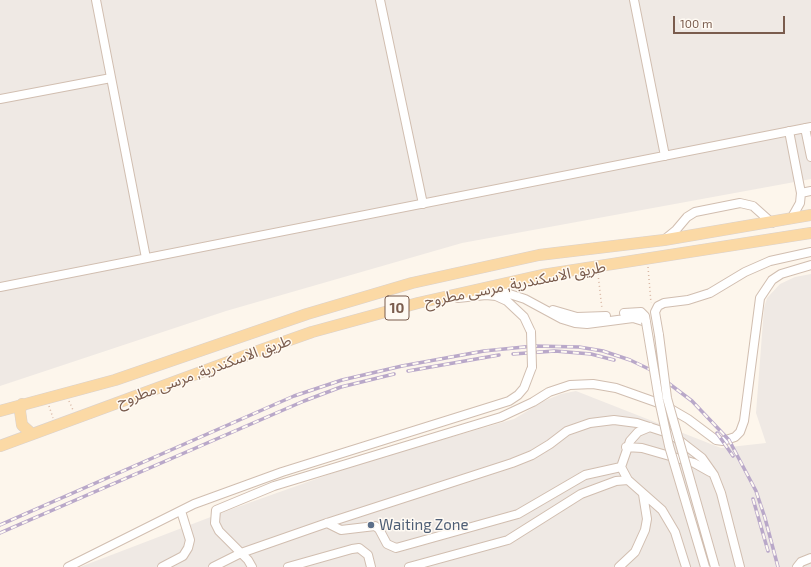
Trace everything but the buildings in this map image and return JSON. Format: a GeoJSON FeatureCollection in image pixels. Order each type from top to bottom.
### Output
{"type":"FeatureCollection","features":[{"type":"Feature","properties":{"kind":"main road","name":"طريق الاسكندرية, مرسى مطروح"},"geometry":{"type":"LineString","coordinates":[[0,411],[132,375],[307,314],[412,283],[540,255],[664,240],[772,223],[811,215]]}},
{"type":"Feature","properties":{"kind":"main road","name":"طريق الاسكندرية, مرسى مطروح"},"geometry":{"type":"LineString","coordinates":[[0,446],[305,335],[418,303],[487,286],[811,233]]}},
{"type":"Feature","properties":{"kind":"main road"},"geometry":{"type":"LineString","coordinates":[[22,404],[20,411],[22,425],[32,434]]}},
{"type":"Feature","properties":{"kind":"street"},"geometry":{"type":"LineString","coordinates":[[96,0],[146,258]]}},
{"type":"Feature","properties":{"kind":"street"},"geometry":{"type":"LineString","coordinates":[[380,0],[423,204]]}},
{"type":"Feature","properties":{"kind":"street"},"geometry":{"type":"LineString","coordinates":[[634,0],[665,156]]}},
{"type":"Feature","properties":{"kind":"street"},"geometry":{"type":"LineString","coordinates":[[0,99],[111,78]]}},
{"type":"Feature","properties":{"kind":"street"},"geometry":{"type":"LineString","coordinates":[[0,287],[808,127],[811,157]]}},
{"type":"Feature","properties":{"kind":"street"},"geometry":{"type":"LineString","coordinates":[[789,131],[801,194],[798,207],[791,219]]}},
{"type":"Feature","properties":{"kind":"street"},"geometry":{"type":"LineString","coordinates":[[801,194],[811,191]]}},
{"type":"Feature","properties":{"kind":"street"},"geometry":{"type":"LineString","coordinates":[[664,240],[676,230],[687,217],[695,212],[740,203],[753,206],[772,223]]}},
{"type":"Feature","properties":{"kind":"street"},"geometry":{"type":"LineString","coordinates":[[715,567],[667,398],[655,312],[658,306],[664,303],[688,300],[710,293],[745,272],[770,261],[811,252]]}},
{"type":"Feature","properties":{"kind":"street"},"geometry":{"type":"LineString","coordinates":[[252,567],[216,527],[214,519],[216,510],[274,486],[501,418],[548,392],[570,385],[593,384],[616,388],[664,405],[688,419],[716,440],[722,441],[735,437],[743,427],[760,298],[772,280],[781,274],[811,265]]}},
{"type":"Feature","properties":{"kind":"street"},"geometry":{"type":"LineString","coordinates":[[487,286],[577,317],[638,312],[645,316],[650,351],[669,446],[705,567]]}},
{"type":"Feature","properties":{"kind":"street"},"geometry":{"type":"LineString","coordinates":[[68,567],[180,511],[282,472],[509,401],[518,395],[524,388],[532,367],[531,332],[524,317],[515,306],[496,296],[486,295],[418,303]]}},
{"type":"Feature","properties":{"kind":"street"},"geometry":{"type":"LineString","coordinates":[[539,305],[562,319],[575,323],[587,324],[633,318],[646,322]]}},
{"type":"Feature","properties":{"kind":"street"},"geometry":{"type":"LineString","coordinates":[[650,351],[661,349]]}},
{"type":"Feature","properties":{"kind":"street"},"geometry":{"type":"LineString","coordinates":[[213,567],[241,553],[327,523],[512,463],[532,455],[567,431],[590,423],[614,420],[637,423],[671,434],[702,458],[714,475],[721,493],[740,567]]}},
{"type":"Feature","properties":{"kind":"street"},"geometry":{"type":"LineString","coordinates":[[650,427],[638,432],[626,447],[621,467],[628,480],[662,510],[675,532],[686,567]]}},
{"type":"Feature","properties":{"kind":"street"},"geometry":{"type":"LineString","coordinates":[[626,447],[642,448],[694,463],[714,475]]}},
{"type":"Feature","properties":{"kind":"street"},"geometry":{"type":"LineString","coordinates":[[327,523],[341,530],[375,526],[379,529],[387,544],[396,548],[518,514],[585,475],[621,467]]}},
{"type":"Feature","properties":{"kind":"street"},"geometry":{"type":"LineString","coordinates":[[408,567],[508,540],[581,494],[616,481],[628,480]]}},
{"type":"Feature","properties":{"kind":"street"},"geometry":{"type":"LineString","coordinates":[[619,567],[635,552],[645,530],[647,519],[643,494]]}},
{"type":"Feature","properties":{"kind":"street"},"geometry":{"type":"LineString","coordinates":[[162,567],[183,556],[188,548],[190,540],[180,511]]}},
{"type":"Feature","properties":{"kind":"street"},"geometry":{"type":"LineString","coordinates":[[288,567],[359,548],[368,555],[371,567]]}},
{"type":"Feature","properties":{"kind":"street"},"geometry":{"type":"LineString","coordinates":[[736,552],[742,563],[748,567]]}},
{"type":"Feature","properties":{"kind":"street"},"geometry":{"type":"LineString","coordinates":[[796,567],[801,562],[811,558]]}},
{"type":"Feature","properties":{"kind":"path"},"geometry":{"type":"LineString","coordinates":[[647,259],[651,302],[655,312]]}},
{"type":"Feature","properties":{"kind":"path"},"geometry":{"type":"LineString","coordinates":[[598,267],[602,316]]}},
{"type":"Feature","properties":{"kind":"path"},"geometry":{"type":"LineString","coordinates":[[67,393],[75,418]]}},
{"type":"Feature","properties":{"kind":"path"},"geometry":{"type":"LineString","coordinates":[[46,398],[55,425]]}},
{"type":"Feature","properties":{"kind":"shaded area"},"geometry":{"type":"Polygon","coordinates":[[[0,0],[811,0],[811,179],[462,243],[226,311],[0,386],[0,0]]]}},
{"type":"Feature","properties":{"kind":"shaded area"},"geometry":{"type":"Polygon","coordinates":[[[811,274],[811,567],[80,567],[229,510],[361,463],[514,419],[544,401],[561,394],[576,391],[721,448],[766,443],[756,413],[764,308],[767,298],[780,284],[795,277],[811,274]]]}},
{"type":"Feature","properties":{"kind":"railway"},"geometry":{"type":"LineString","coordinates":[[0,525],[294,396],[342,380],[402,366],[484,351],[534,346],[579,347],[603,351],[630,360],[651,370],[692,401],[729,440],[756,491],[778,567]]}},
{"type":"Feature","properties":{"kind":"railway"},"geometry":{"type":"LineString","coordinates":[[513,354],[555,351],[591,354],[614,360]]}},
{"type":"Feature","properties":{"kind":"railway"},"geometry":{"type":"LineString","coordinates":[[408,371],[499,355]]}},
{"type":"Feature","properties":{"kind":"railway"},"geometry":{"type":"LineString","coordinates":[[0,533],[304,401],[341,387],[394,374]]}},
{"type":"Feature","properties":{"kind":"railway"},"geometry":{"type":"LineString","coordinates":[[717,433],[733,456]]}},
{"type":"Feature","properties":{"kind":"railway"},"geometry":{"type":"LineString","coordinates":[[753,499],[768,551]]}},
{"type":"Feature","properties":{"kind":"place","name":"Waiting Zone"},"geometry":{"type":"Point","coordinates":[371,525]}}]}
